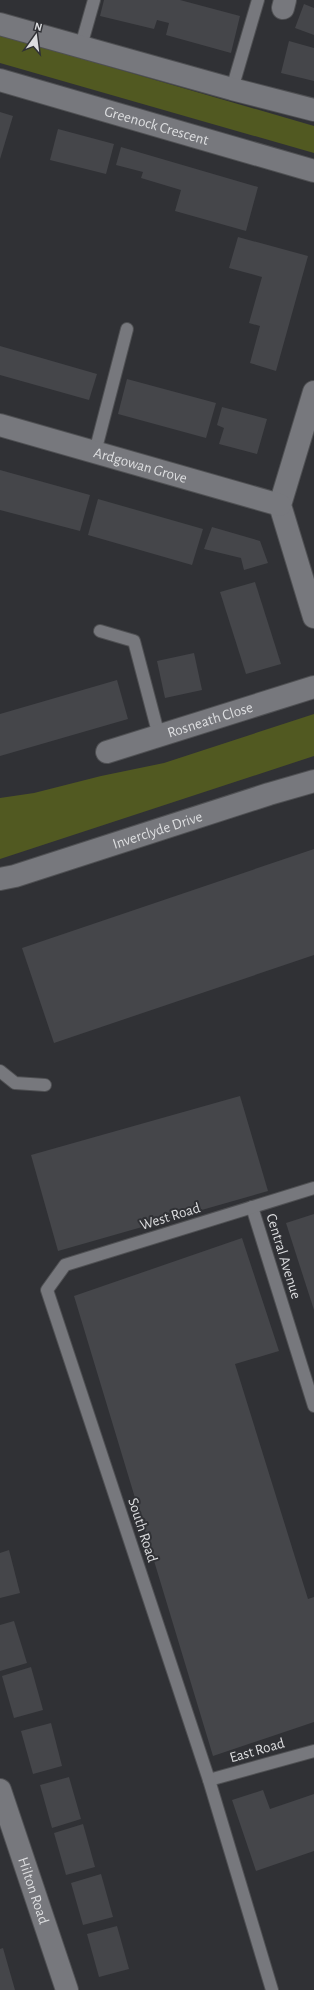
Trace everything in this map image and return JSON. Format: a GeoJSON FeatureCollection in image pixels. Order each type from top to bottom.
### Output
{"type":"FeatureCollection","features":[{"type":"Feature","properties":{"kind":"street"},"geometry":{"type":"LineString","coordinates":[[0,24],[232,89],[314,110]]}},
{"type":"Feature","properties":{"kind":"street","name":"Greenock Crescent"},"geometry":{"type":"LineString","coordinates":[[0,80],[314,171]]}},
{"type":"Feature","properties":{"kind":"street"},"geometry":{"type":"LineString","coordinates":[[314,392],[280,505],[314,617]]}},
{"type":"Feature","properties":{"kind":"street","name":"Ardgowan Grove"},"geometry":{"type":"LineString","coordinates":[[0,425],[280,505]]}},
{"type":"Feature","properties":{"kind":"street","name":"Rosneath Close"},"geometry":{"type":"LineString","coordinates":[[107,752],[314,687]]}},
{"type":"Feature","properties":{"kind":"street","name":"Inverclyde Drive"},"geometry":{"type":"LineString","coordinates":[[0,879],[15,876],[269,794],[314,781]]}},
{"type":"Feature","properties":{"kind":"street","name":"Hilton Road"},"geometry":{"type":"LineString","coordinates":[[0,1790],[67,1990]]}},
{"type":"Feature","properties":{"kind":"lane"},"geometry":{"type":"LineString","coordinates":[[81,46],[94,0]]}},
{"type":"Feature","properties":{"kind":"lane"},"geometry":{"type":"LineString","coordinates":[[232,89],[258,0]]}},
{"type":"Feature","properties":{"kind":"lane"},"geometry":{"type":"LineString","coordinates":[[95,452],[127,329]]}},
{"type":"Feature","properties":{"kind":"lane"},"geometry":{"type":"LineString","coordinates":[[100,631],[134,641],[159,736]]}},
{"type":"Feature","properties":{"kind":"lane"},"geometry":{"type":"LineString","coordinates":[[0,1071],[15,1083],[45,1085]]}},
{"type":"Feature","properties":{"kind":"lane","name":"West Road"},"geometry":{"type":"LineString","coordinates":[[46,1290],[65,1265],[314,1188]]}},
{"type":"Feature","properties":{"kind":"lane","name":"Central Avenue"},"geometry":{"type":"LineString","coordinates":[[252,1208],[314,1406]]}},
{"type":"Feature","properties":{"kind":"lane","name":"South Road"},"geometry":{"type":"LineString","coordinates":[[46,1290],[209,1780],[272,1990]]}},
{"type":"Feature","properties":{"kind":"lane","name":"East Road"},"geometry":{"type":"LineString","coordinates":[[209,1780],[314,1751]]}},
{"type":"Feature","properties":{"kind":"green space"},"geometry":{"type":"Polygon","coordinates":[[[0,35],[314,126],[314,153],[0,63],[0,35]]]}},
{"type":"Feature","properties":{"kind":"green space"},"geometry":{"type":"Polygon","coordinates":[[[314,714],[314,756],[0,859],[0,798],[34,793],[101,776],[164,763],[314,714]]]}},
{"type":"Feature","properties":{"kind":"building"},"geometry":{"type":"Polygon","coordinates":[[[104,0],[180,0],[240,16],[231,53],[166,35],[169,23],[157,20],[154,29],[100,16],[104,0]]]}},
{"type":"Feature","properties":{"kind":"building"},"geometry":{"type":"Polygon","coordinates":[[[304,4],[314,8],[314,35],[295,28],[304,4]]]}},
{"type":"Feature","properties":{"kind":"building"},"geometry":{"type":"Polygon","coordinates":[[[289,41],[314,48],[314,81],[281,73],[289,41]]]}},
{"type":"Feature","properties":{"kind":"building"},"geometry":{"type":"Polygon","coordinates":[[[0,112],[13,116],[0,159],[0,112]]]}},
{"type":"Feature","properties":{"kind":"building"},"geometry":{"type":"Polygon","coordinates":[[[58,129],[114,144],[106,174],[50,160],[58,129]]]}},
{"type":"Feature","properties":{"kind":"building"},"geometry":{"type":"Polygon","coordinates":[[[121,147],[258,187],[246,231],[175,211],[181,190],[141,178],[143,172],[116,165],[121,147]]]}},
{"type":"Feature","properties":{"kind":"building"},"geometry":{"type":"Polygon","coordinates":[[[238,237],[308,256],[276,371],[250,363],[260,326],[249,323],[262,277],[229,268],[238,237]]]}},
{"type":"Feature","properties":{"kind":"building"},"geometry":{"type":"Polygon","coordinates":[[[0,346],[97,374],[89,400],[0,375],[0,346]]]}},
{"type":"Feature","properties":{"kind":"building"},"geometry":{"type":"Polygon","coordinates":[[[127,379],[216,403],[206,438],[118,414],[127,379]]]}},
{"type":"Feature","properties":{"kind":"building"},"geometry":{"type":"Polygon","coordinates":[[[222,407],[267,419],[257,454],[219,444],[224,428],[217,425],[222,407]]]}},
{"type":"Feature","properties":{"kind":"building"},"geometry":{"type":"Polygon","coordinates":[[[0,470],[90,495],[80,531],[0,510],[0,470]]]}},
{"type":"Feature","properties":{"kind":"building"},"geometry":{"type":"Polygon","coordinates":[[[98,499],[203,529],[192,565],[88,535],[98,499]]]}},
{"type":"Feature","properties":{"kind":"building"},"geometry":{"type":"Polygon","coordinates":[[[212,527],[260,541],[268,563],[244,570],[241,558],[204,549],[212,527]]]}},
{"type":"Feature","properties":{"kind":"building"},"geometry":{"type":"Polygon","coordinates":[[[255,582],[281,664],[246,674],[220,592],[255,582]]]}},
{"type":"Feature","properties":{"kind":"building"},"geometry":{"type":"Polygon","coordinates":[[[194,653],[202,690],[165,698],[157,661],[194,653]]]}},
{"type":"Feature","properties":{"kind":"building"},"geometry":{"type":"Polygon","coordinates":[[[117,680],[128,719],[0,756],[0,714],[117,680]]]}},
{"type":"Feature","properties":{"kind":"building"},"geometry":{"type":"Polygon","coordinates":[[[314,849],[314,955],[54,1043],[22,948],[314,849]]]}},
{"type":"Feature","properties":{"kind":"building"},"geometry":{"type":"Polygon","coordinates":[[[240,1096],[268,1191],[58,1251],[31,1155],[240,1096]]]}},
{"type":"Feature","properties":{"kind":"building"},"geometry":{"type":"Polygon","coordinates":[[[314,1214],[314,1310],[286,1223],[314,1214]]]}},
{"type":"Feature","properties":{"kind":"building"},"geometry":{"type":"Polygon","coordinates":[[[242,1238],[279,1351],[235,1364],[308,1599],[314,1597],[314,1722],[213,1756],[74,1296],[242,1238]]]}},
{"type":"Feature","properties":{"kind":"building"},"geometry":{"type":"Polygon","coordinates":[[[9,1550],[20,1593],[0,1598],[0,1553],[9,1550]]]}},
{"type":"Feature","properties":{"kind":"building"},"geometry":{"type":"Polygon","coordinates":[[[14,1621],[27,1663],[0,1671],[0,1625],[14,1621]]]}},
{"type":"Feature","properties":{"kind":"building"},"geometry":{"type":"Polygon","coordinates":[[[31,1667],[43,1710],[14,1718],[2,1676],[31,1667]]]}},
{"type":"Feature","properties":{"kind":"building"},"geometry":{"type":"Polygon","coordinates":[[[51,1723],[62,1766],[33,1774],[21,1731],[51,1723]]]}},
{"type":"Feature","properties":{"kind":"building"},"geometry":{"type":"Polygon","coordinates":[[[69,1777],[81,1819],[52,1828],[40,1785],[69,1777]]]}},
{"type":"Feature","properties":{"kind":"building"},"geometry":{"type":"Polygon","coordinates":[[[263,1790],[270,1809],[314,1794],[314,1851],[256,1871],[232,1800],[263,1790]]]}},
{"type":"Feature","properties":{"kind":"building"},"geometry":{"type":"Polygon","coordinates":[[[83,1824],[95,1867],[66,1875],[54,1833],[83,1824]]]}},
{"type":"Feature","properties":{"kind":"building"},"geometry":{"type":"Polygon","coordinates":[[[101,1874],[113,1917],[83,1925],[71,1883],[101,1874]]]}},
{"type":"Feature","properties":{"kind":"building"},"geometry":{"type":"Polygon","coordinates":[[[117,1926],[129,1969],[99,1977],[87,1934],[117,1926]]]}},
{"type":"Feature","properties":{"kind":"building"},"geometry":{"type":"Polygon","coordinates":[[[3,1948],[15,1990],[0,1990],[0,1949],[3,1948]]]}}]}
